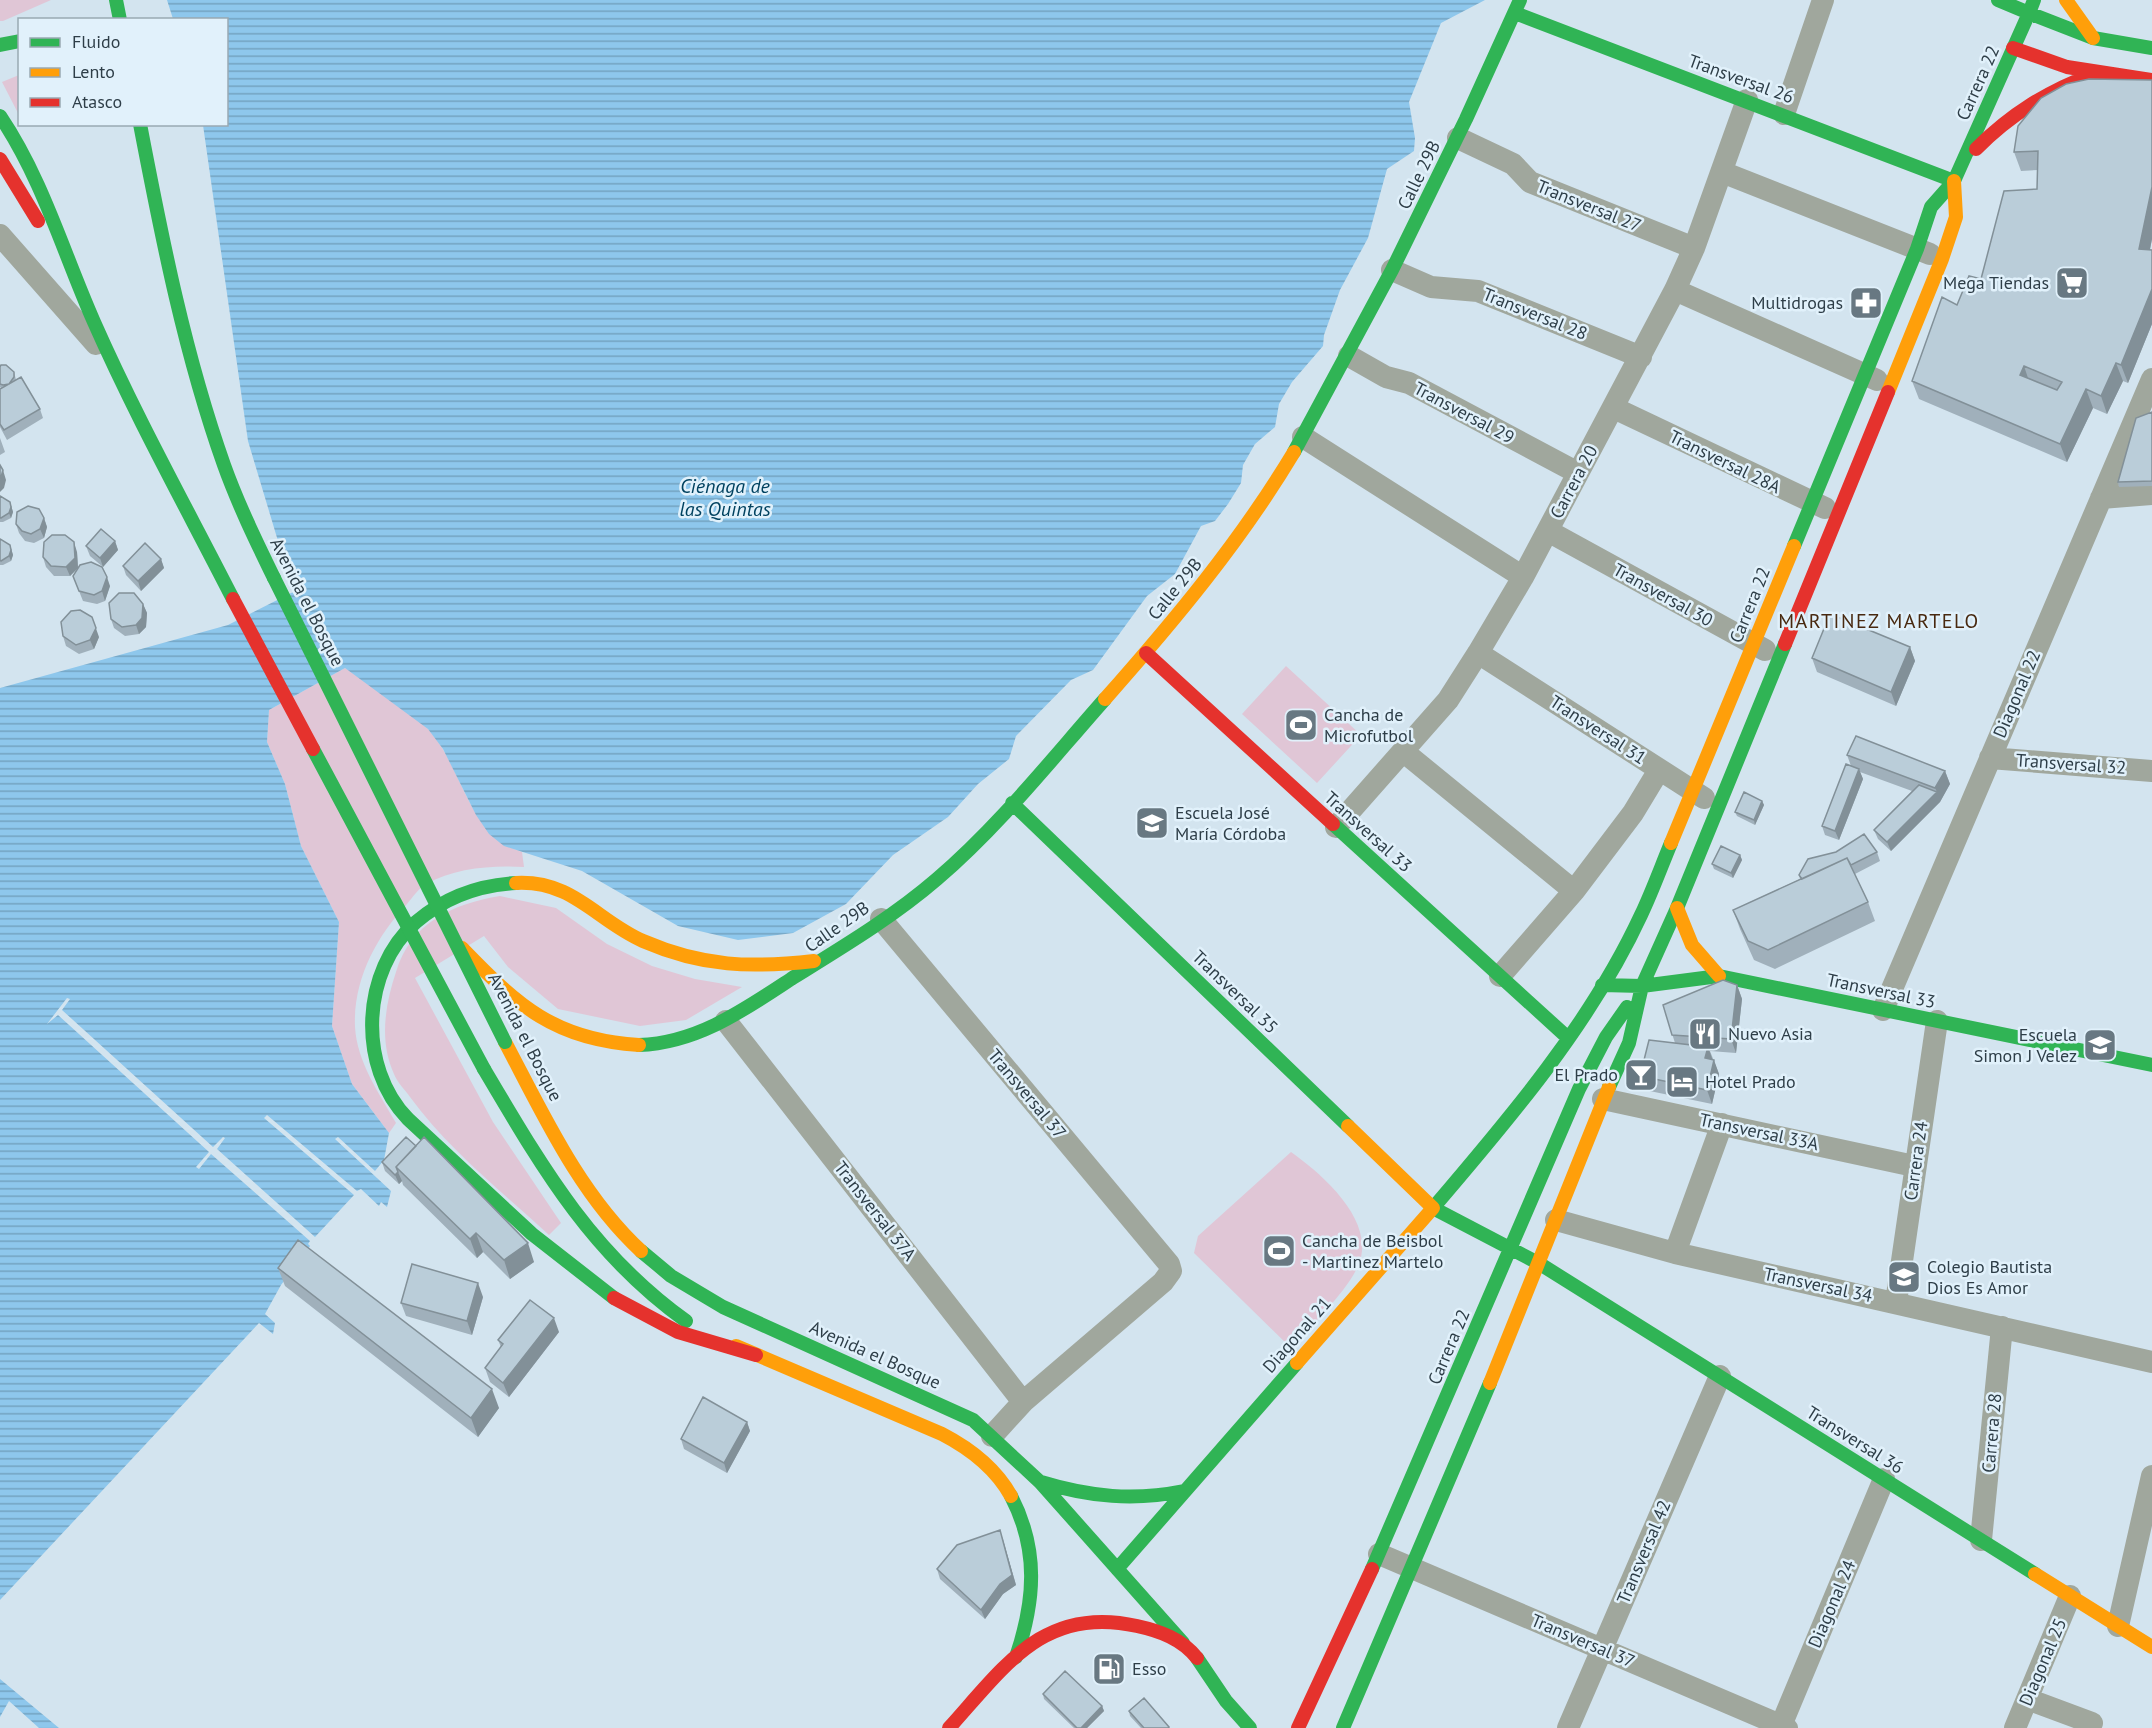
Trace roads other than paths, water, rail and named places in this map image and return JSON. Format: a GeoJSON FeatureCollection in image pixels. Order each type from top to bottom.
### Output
{"type":"FeatureCollection","features":[{"type":"Feature","properties":{"kind":"main road"},"geometry":{"type":"LineString","coordinates":[[116,0],[119,18]]}},
{"type":"Feature","properties":{"kind":"main road","name":"Calle 29B"},"geometry":{"type":"LineString","coordinates":[[459,945],[508,996],[557,1028],[585,1038],[614,1044],[643,1045],[673,1042],[699,1035],[726,1021],[822,960],[917,895],[953,863],[1012,803],[1146,653],[1234,542],[1303,437],[1349,356],[1458,138],[1520,0]]}},
{"type":"Feature","properties":{"kind":"main road"},"geometry":{"type":"LineString","coordinates":[[1998,0],[2032,6],[2093,38],[2152,48]]}},
{"type":"Feature","properties":{"kind":"main road"},"geometry":{"type":"LineString","coordinates":[[2066,0],[2093,38]]}},
{"type":"Feature","properties":{"kind":"main road","name":"Carrera 22"},"geometry":{"type":"LineString","coordinates":[[1567,1037],[1602,985],[1641,916],[1917,249],[1931,207],[1954,181],[2032,6]]}},
{"type":"Feature","properties":{"kind":"main road","name":"Transversal 26"},"geometry":{"type":"LineString","coordinates":[[1515,13],[1784,114],[1954,181]]}},
{"type":"Feature","properties":{"kind":"main road"},"geometry":{"type":"LineString","coordinates":[[0,45],[18,41]]}},
{"type":"Feature","properties":{"kind":"main road"},"geometry":{"type":"LineString","coordinates":[[2013,48],[2039,59],[2094,74],[2152,80]]}},
{"type":"Feature","properties":{"kind":"main road"},"geometry":{"type":"LineString","coordinates":[[1954,181],[1975,151],[2013,113],[2060,85],[2094,74]]}},
{"type":"Feature","properties":{"kind":"main road"},"geometry":{"type":"LineString","coordinates":[[0,116],[23,149],[113,364],[233,599],[484,1069],[528,1143],[598,1245],[662,1306],[687,1322],[756,1354],[946,1436],[983,1463],[1003,1486],[1018,1512],[1029,1540],[1034,1570],[1033,1600],[1027,1629],[1016,1657]]}},
{"type":"Feature","properties":{"kind":"main road","name":"Avenida el Bosque"},"geometry":{"type":"LineString","coordinates":[[140,126],[185,330],[205,407],[243,513],[506,1042],[547,1120],[586,1181],[622,1231],[663,1270],[711,1302],[951,1408],[973,1420],[1040,1482],[1183,1643],[1224,1699],[1250,1728]]}},
{"type":"Feature","properties":{"kind":"main road"},"geometry":{"type":"LineString","coordinates":[[0,159],[84,299]]}},
{"type":"Feature","properties":{"kind":"main road","name":"Carrera 22"},"geometry":{"type":"LineString","coordinates":[[1298,1728],[1379,1554],[1579,1089],[1606,1037],[1642,986],[1677,908],[1942,259],[1956,217],[1954,181]]}},
{"type":"Feature","properties":{"kind":"main road","name":"Transversal 33"},"geometry":{"type":"LineString","coordinates":[[1146,653],[1567,1037]]}},
{"type":"Feature","properties":{"kind":"main road","name":"Transversal 35"},"geometry":{"type":"LineString","coordinates":[[1012,803],[1433,1208],[1511,1248]]}},
{"type":"Feature","properties":{"kind":"main road"},"geometry":{"type":"LineString","coordinates":[[756,1354],[726,1348],[677,1333],[614,1301],[570,1269],[417,1129],[395,1106],[384,1088],[376,1066],[371,1017],[376,987],[385,962],[398,941],[421,916],[462,892],[507,883],[532,884],[558,890],[580,899],[634,938],[717,963],[758,967],[822,960]]}},
{"type":"Feature","properties":{"kind":"main road"},"geometry":{"type":"LineString","coordinates":[[1677,908],[1682,928],[1691,946],[1703,962],[1719,976]]}},
{"type":"Feature","properties":{"kind":"main road","name":"Transversal 33"},"geometry":{"type":"LineString","coordinates":[[1602,985],[1642,986],[1719,976],[2152,1065]]}},
{"type":"Feature","properties":{"kind":"main road","name":"Carrera 22"},"geometry":{"type":"LineString","coordinates":[[1343,1728],[1413,1568],[1540,1264],[1603,1099],[1629,1042],[1642,986]]}},
{"type":"Feature","properties":{"kind":"main road"},"geometry":{"type":"LineString","coordinates":[[1567,1037],[1591,1129]]}},
{"type":"Feature","properties":{"kind":"main road","name":"Diagonal 21"},"geometry":{"type":"LineString","coordinates":[[1117,1569],[1502,1129],[1567,1037]]}},
{"type":"Feature","properties":{"kind":"main road","name":"Transversal 36"},"geometry":{"type":"LineString","coordinates":[[1511,1248],[2152,1647]]}},
{"type":"Feature","properties":{"kind":"main road"},"geometry":{"type":"LineString","coordinates":[[1040,1482],[1097,1498],[1126,1500],[1155,1498],[1184,1491]]}},
{"type":"Feature","properties":{"kind":"main road"},"geometry":{"type":"LineString","coordinates":[[949,1728],[1016,1657],[1053,1629],[1077,1620],[1107,1618],[1130,1622],[1183,1643]]}},
{"type":"Feature","properties":{"kind":"main road","name":"Avenida el Bosque"},"geometry":{"type":"LineString","coordinates":[[1224,1699],[1237,1728]]}},
{"type":"Feature","properties":{"kind":"street"},"geometry":{"type":"LineString","coordinates":[[1784,114],[1822,0]]}},
{"type":"Feature","properties":{"kind":"street","name":"Carrera 20"},"geometry":{"type":"LineString","coordinates":[[1336,827],[1448,700],[1522,578],[1675,290],[1694,248],[1747,100]]}},
{"type":"Feature","properties":{"kind":"street","name":"Transversal 27"},"geometry":{"type":"LineString","coordinates":[[1458,138],[1513,164],[1530,182],[1694,248]]}},
{"type":"Feature","properties":{"kind":"street"},"geometry":{"type":"LineString","coordinates":[[1722,172],[1942,259]]}},
{"type":"Feature","properties":{"kind":"street"},"geometry":{"type":"LineString","coordinates":[[0,235],[113,364]]}},
{"type":"Feature","properties":{"kind":"street","name":"Transversal 28"},"geometry":{"type":"LineString","coordinates":[[1392,270],[1431,287],[1478,291],[1641,357]]}},
{"type":"Feature","properties":{"kind":"street"},"geometry":{"type":"LineString","coordinates":[[1675,290],[1889,385]]}},
{"type":"Feature","properties":{"kind":"street","name":"Transversal 29"},"geometry":{"type":"LineString","coordinates":[[1349,356],[1386,377],[1409,383],[1578,473]]}},
{"type":"Feature","properties":{"kind":"street","name":"Diagonal 22"},"geometry":{"type":"LineString","coordinates":[[1883,1010],[2101,498],[2147,401],[2152,379]]}},
{"type":"Feature","properties":{"kind":"street","name":"Transversal 28A"},"geometry":{"type":"LineString","coordinates":[[1614,408],[1837,513]]}},
{"type":"Feature","properties":{"kind":"street"},"geometry":{"type":"LineString","coordinates":[[1303,437],[1522,578]]}},
{"type":"Feature","properties":{"kind":"street"},"geometry":{"type":"LineString","coordinates":[[2101,498],[2152,494]]}},
{"type":"Feature","properties":{"kind":"street","name":"Transversal 30"},"geometry":{"type":"LineString","coordinates":[[1548,531],[1779,656]]}},
{"type":"Feature","properties":{"kind":"street","name":"Transversal 31"},"geometry":{"type":"LineString","coordinates":[[1478,653],[1718,807]]}},
{"type":"Feature","properties":{"kind":"street"},"geometry":{"type":"LineString","coordinates":[[1404,752],[1574,891]]}},
{"type":"Feature","properties":{"kind":"street","name":"Transversal 32"},"geometry":{"type":"LineString","coordinates":[[1990,758],[2152,771]]}},
{"type":"Feature","properties":{"kind":"street"},"geometry":{"type":"LineString","coordinates":[[1500,976],[1574,891],[1633,813],[1659,770]]}},
{"type":"Feature","properties":{"kind":"street","name":"Transversal 37"},"geometry":{"type":"LineString","coordinates":[[881,919],[1169,1264],[1171,1271],[1163,1281],[1023,1402]]}},
{"type":"Feature","properties":{"kind":"street","name":"Transversal 37A"},"geometry":{"type":"LineString","coordinates":[[726,1021],[1023,1402]]}},
{"type":"Feature","properties":{"kind":"street","name":"Carrera 24"},"geometry":{"type":"LineString","coordinates":[[1896,1302],[1914,1166],[1937,1021]]}},
{"type":"Feature","properties":{"kind":"street","name":"Transversal 33A"},"geometry":{"type":"LineString","coordinates":[[1603,1099],[1914,1166]]}},
{"type":"Feature","properties":{"kind":"street"},"geometry":{"type":"LineString","coordinates":[[1675,1253],[1722,1124]]}},
{"type":"Feature","properties":{"kind":"street","name":"Transversal 34"},"geometry":{"type":"LineString","coordinates":[[1556,1220],[1675,1253],[2152,1362]]}},
{"type":"Feature","properties":{"kind":"street","name":"Carrera 28"},"geometry":{"type":"LineString","coordinates":[[1981,1540],[2002,1326]]}},
{"type":"Feature","properties":{"kind":"street","name":"Transversal 42"},"geometry":{"type":"LineString","coordinates":[[1568,1728],[1720,1376]]}},
{"type":"Feature","properties":{"kind":"street"},"geometry":{"type":"LineString","coordinates":[[992,1436],[1023,1402]]}},
{"type":"Feature","properties":{"kind":"street"},"geometry":{"type":"LineString","coordinates":[[2118,1626],[2152,1476]]}},
{"type":"Feature","properties":{"kind":"street","name":"Diagonal 24"},"geometry":{"type":"LineString","coordinates":[[1783,1727],[1884,1479]]}},
{"type":"Feature","properties":{"kind":"street","name":"Transversal 37"},"geometry":{"type":"LineString","coordinates":[[1379,1554],[1783,1727]]}},
{"type":"Feature","properties":{"kind":"street","name":"Diagonal 25"},"geometry":{"type":"LineString","coordinates":[[2015,1728],[2070,1596]]}},
{"type":"Feature","properties":{"kind":"street"},"geometry":{"type":"LineString","coordinates":[[2027,1699],[2092,1723]]}},
{"type":"Feature","properties":{"kind":"water","name":"Ciénaga de las Quintas"},"geometry":{"type":"Polygon","coordinates":[[[167,0],[1485,0],[1441,23],[1409,102],[1415,138],[1414,151],[1387,169],[1368,238],[1340,290],[1324,335],[1323,346],[1292,382],[1279,404],[1275,427],[1255,444],[1243,465],[1241,483],[1228,504],[1215,521],[1201,526],[1175,574],[1147,596],[1093,670],[1071,680],[1016,736],[1009,759],[978,784],[948,817],[893,855],[846,904],[793,933],[738,940],[678,926],[582,871],[504,846],[489,834],[476,815],[443,749],[428,729],[345,668],[269,710],[267,742],[285,784],[301,846],[339,922],[332,1026],[352,1084],[389,1133],[384,1160],[375,1171],[338,1137],[335,1139],[391,1191],[387,1207],[381,1202],[379,1206],[361,1189],[357,1191],[267,1115],[264,1118],[354,1195],[315,1237],[217,1149],[225,1138],[223,1137],[213,1147],[62,1010],[70,999],[67,998],[47,1024],[58,1015],[209,1152],[196,1167],[199,1169],[211,1154],[310,1241],[308,1244],[310,1246],[281,1285],[265,1314],[275,1323],[273,1334],[259,1323],[0,1600],[0,688],[228,625],[303,587],[278,541],[248,441],[203,126],[228,126],[228,18],[173,18],[167,0]]]}},
{"type":"Feature","properties":{"kind":"water"},"geometry":{"type":"Polygon","coordinates":[[[0,1679],[59,1728],[39,1728],[9,1701],[0,1717],[0,1679]]]}},
{"type":"Feature","properties":{"kind":"place","name":"Mega Tiendas"},"geometry":{"type":"Point","coordinates":[2072,283]}},
{"type":"Feature","properties":{"kind":"place","name":"Multidrogas"},"geometry":{"type":"Point","coordinates":[1866,303]}},
{"type":"Feature","properties":{"kind":"place","name":"Cancha de Microfutbol"},"geometry":{"type":"Point","coordinates":[1301,725]}},
{"type":"Feature","properties":{"kind":"place","name":"Escuela José María Córdoba"},"geometry":{"type":"Point","coordinates":[1152,823]}},
{"type":"Feature","properties":{"kind":"place","name":"Nuevo Asia"},"geometry":{"type":"Point","coordinates":[1705,1034]}},
{"type":"Feature","properties":{"kind":"place","name":"Escuela Simon J Velez"},"geometry":{"type":"Point","coordinates":[2100,1045]}},
{"type":"Feature","properties":{"kind":"place","name":"El Prado"},"geometry":{"type":"Point","coordinates":[1641,1075]}},
{"type":"Feature","properties":{"kind":"place","name":"Hotel Prado"},"geometry":{"type":"Point","coordinates":[1682,1082]}},
{"type":"Feature","properties":{"kind":"place","name":"Cancha de Beisbol - Martinez Martelo"},"geometry":{"type":"Point","coordinates":[1279,1251]}},
{"type":"Feature","properties":{"kind":"place","name":"Colegio Bautista Dios Es Amor"},"geometry":{"type":"Point","coordinates":[1904,1277]}},
{"type":"Feature","properties":{"kind":"place","name":"Esso"},"geometry":{"type":"Point","coordinates":[1109,1669]}},
{"type":"Feature","properties":{"kind":"district","name":"MARTINEZ MARTELO"},"geometry":{"type":"Point","coordinates":[1879,621]}}]}
